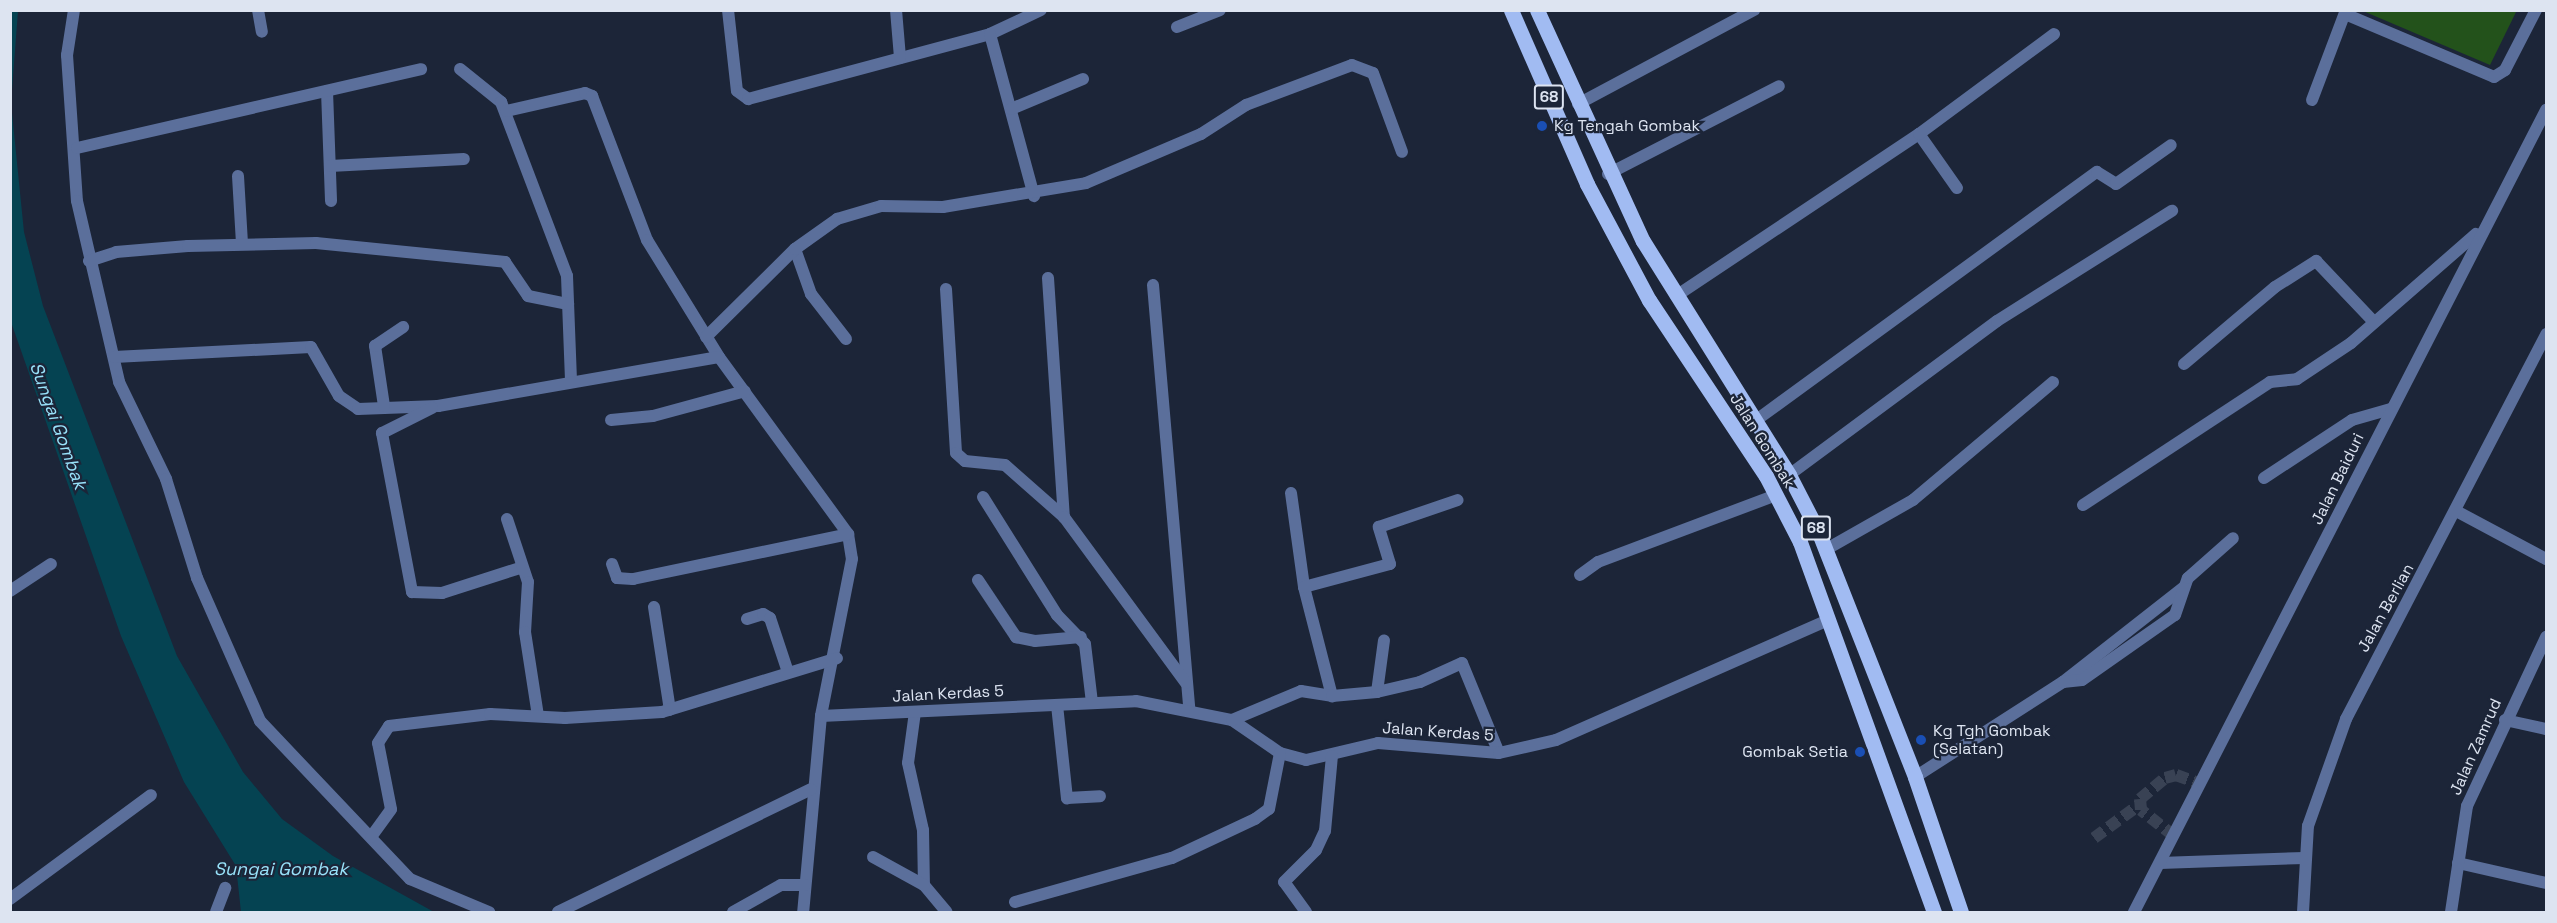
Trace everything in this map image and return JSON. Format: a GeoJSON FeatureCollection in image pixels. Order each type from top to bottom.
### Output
{"type":"FeatureCollection","features":[{"type":"Feature","properties":{"kind":"main road","name":"Jalan Gombak"},"geometry":{"type":"LineString","coordinates":[[1511,10],[1587,184],[1649,300],[1776,495],[1800,542],[1934,912]]}},
{"type":"Feature","properties":{"kind":"main road","name":"Jalan Gombak"},"geometry":{"type":"LineString","coordinates":[[1537,10],[1608,174],[1676,296],[1789,474],[1825,550],[1915,777],[1961,912]]}},
{"type":"Feature","properties":{"kind":"street"},"geometry":{"type":"LineString","coordinates":[[74,10],[67,55],[76,148],[78,201],[89,261],[119,382],[179,513],[197,578],[260,721],[410,879],[489,912]]}},
{"type":"Feature","properties":{"kind":"street"},"geometry":{"type":"LineString","coordinates":[[258,10],[262,33]]}},
{"type":"Feature","properties":{"kind":"street"},"geometry":{"type":"LineString","coordinates":[[728,10],[740,96],[748,99],[990,34],[1041,10]]}},
{"type":"Feature","properties":{"kind":"street"},"geometry":{"type":"LineString","coordinates":[[896,10],[900,58]]}},
{"type":"Feature","properties":{"kind":"street"},"geometry":{"type":"LineString","coordinates":[[1177,27],[1220,10]]}},
{"type":"Feature","properties":{"kind":"street"},"geometry":{"type":"LineString","coordinates":[[1578,104],[1754,10]]}},
{"type":"Feature","properties":{"kind":"street"},"geometry":{"type":"LineString","coordinates":[[2312,100],[2345,12],[2480,74],[2494,77],[2505,70],[2536,10]]}},
{"type":"Feature","properties":{"kind":"street"},"geometry":{"type":"LineString","coordinates":[[990,34],[1034,196]]}},
{"type":"Feature","properties":{"kind":"street"},"geometry":{"type":"LineString","coordinates":[[1676,296],[1919,134],[2054,34]]}},
{"type":"Feature","properties":{"kind":"street"},"geometry":{"type":"LineString","coordinates":[[706,337],[795,249],[837,219],[881,206],[943,207],[1034,196],[1086,183],[1201,134],[1246,105],[1352,65],[1373,73],[1402,152]]}},
{"type":"Feature","properties":{"kind":"street"},"geometry":{"type":"LineString","coordinates":[[76,148],[421,69]]}},
{"type":"Feature","properties":{"kind":"street"},"geometry":{"type":"LineString","coordinates":[[460,69],[495,93],[506,111],[567,276],[571,382]]}},
{"type":"Feature","properties":{"kind":"street"},"geometry":{"type":"LineString","coordinates":[[1011,109],[1083,79]]}},
{"type":"Feature","properties":{"kind":"street"},"geometry":{"type":"LineString","coordinates":[[1608,174],[1779,86]]}},
{"type":"Feature","properties":{"kind":"street"},"geometry":{"type":"LineString","coordinates":[[327,91],[332,201]]}},
{"type":"Feature","properties":{"kind":"street"},"geometry":{"type":"LineString","coordinates":[[506,111],[585,93],[592,96],[647,240],[719,357],[848,534],[852,559],[837,658],[820,717],[811,789],[803,912]]}},
{"type":"Feature","properties":{"kind":"street","name":"Jalan Baiduri"},"geometry":{"type":"LineString","coordinates":[[2134,912],[2482,229],[2547,110]]}},
{"type":"Feature","properties":{"kind":"street"},"geometry":{"type":"LineString","coordinates":[[1919,134],[1957,188]]}},
{"type":"Feature","properties":{"kind":"street"},"geometry":{"type":"LineString","coordinates":[[1755,421],[2097,172],[2116,184],[2171,145]]}},
{"type":"Feature","properties":{"kind":"street"},"geometry":{"type":"LineString","coordinates":[[330,166],[465,159]]}},
{"type":"Feature","properties":{"kind":"street"},"geometry":{"type":"LineString","coordinates":[[238,176],[242,243]]}},
{"type":"Feature","properties":{"kind":"street"},"geometry":{"type":"LineString","coordinates":[[1789,474],[1997,321],[2172,211]]}},
{"type":"Feature","properties":{"kind":"street"},"geometry":{"type":"LineString","coordinates":[[2083,505],[2270,382],[2297,379],[2373,321],[2482,229]]}},
{"type":"Feature","properties":{"kind":"street"},"geometry":{"type":"LineString","coordinates":[[89,261],[116,252],[242,243],[316,243],[505,262],[528,296],[568,304]]}},
{"type":"Feature","properties":{"kind":"street"},"geometry":{"type":"LineString","coordinates":[[795,249],[811,294],[846,339]]}},
{"type":"Feature","properties":{"kind":"street"},"geometry":{"type":"LineString","coordinates":[[2184,364],[2275,287],[2316,261],[2373,321]]}},
{"type":"Feature","properties":{"kind":"street"},"geometry":{"type":"LineString","coordinates":[[1048,278],[1064,517]]}},
{"type":"Feature","properties":{"kind":"street"},"geometry":{"type":"LineString","coordinates":[[1153,285],[1189,709]]}},
{"type":"Feature","properties":{"kind":"street"},"geometry":{"type":"LineString","coordinates":[[946,289],[956,453],[965,460],[1005,465],[1064,517],[1186,683]]}},
{"type":"Feature","properties":{"kind":"street"},"geometry":{"type":"LineString","coordinates":[[384,406],[375,346],[403,327]]}},
{"type":"Feature","properties":{"kind":"street","name":"Jalan Berlian"},"geometry":{"type":"LineString","coordinates":[[2303,912],[2308,826],[2346,718],[2543,350],[2547,334]]}},
{"type":"Feature","properties":{"kind":"street"},"geometry":{"type":"LineString","coordinates":[[114,357],[311,347],[339,396],[358,409],[384,406],[438,406],[719,357]]}},
{"type":"Feature","properties":{"kind":"street"},"geometry":{"type":"LineString","coordinates":[[1825,550],[1913,500],[2054,382]]}},
{"type":"Feature","properties":{"kind":"street"},"geometry":{"type":"LineString","coordinates":[[611,420],[653,416],[745,391]]}},
{"type":"Feature","properties":{"kind":"street"},"geometry":{"type":"LineString","coordinates":[[438,406],[382,433],[412,592],[442,593],[520,568]]}},
{"type":"Feature","properties":{"kind":"street"},"geometry":{"type":"LineString","coordinates":[[2264,478],[2352,420],[2391,410]]}},
{"type":"Feature","properties":{"kind":"street"},"geometry":{"type":"LineString","coordinates":[[1292,493],[1304,587],[1332,696]]}},
{"type":"Feature","properties":{"kind":"street"},"geometry":{"type":"LineString","coordinates":[[1580,575],[1598,562],[1776,495]]}},
{"type":"Feature","properties":{"kind":"street"},"geometry":{"type":"LineString","coordinates":[[983,497],[1058,615],[1081,637],[1092,703]]}},
{"type":"Feature","properties":{"kind":"street"},"geometry":{"type":"LineString","coordinates":[[1304,587],[1390,564],[1379,527],[1458,500]]}},
{"type":"Feature","properties":{"kind":"street"},"geometry":{"type":"LineString","coordinates":[[2458,512],[2547,560]]}},
{"type":"Feature","properties":{"kind":"street"},"geometry":{"type":"LineString","coordinates":[[507,519],[520,568],[528,582],[525,632],[538,716]]}},
{"type":"Feature","properties":{"kind":"street"},"geometry":{"type":"LineString","coordinates":[[612,564],[617,578],[633,579],[848,534]]}},
{"type":"Feature","properties":{"kind":"street"},"geometry":{"type":"LineString","coordinates":[[1915,777],[2063,682],[2082,680],[2175,615],[2182,607],[2184,587],[2233,538]]}},
{"type":"Feature","properties":{"kind":"street"},"geometry":{"type":"LineString","coordinates":[[10,591],[51,564]]}},
{"type":"Feature","properties":{"kind":"street"},"geometry":{"type":"LineString","coordinates":[[978,580],[1016,637],[1035,641],[1081,637]]}},
{"type":"Feature","properties":{"kind":"street"},"geometry":{"type":"LineString","coordinates":[[654,607],[670,710]]}},
{"type":"Feature","properties":{"kind":"street"},"geometry":{"type":"LineString","coordinates":[[747,619],[764,614],[770,618],[788,672]]}},
{"type":"Feature","properties":{"kind":"street","name":"Jalan Kerdas 5"},"geometry":{"type":"LineString","coordinates":[[820,717],[1136,701],[1189,709],[1232,720],[1280,753],[1306,760],[1332,756],[1378,743],[1499,753],[1556,740],[1827,621]]}},
{"type":"Feature","properties":{"kind":"street","name":"Jalan Zamrud"},"geometry":{"type":"LineString","coordinates":[[2451,912],[2467,806],[2505,720],[2547,637]]}},
{"type":"Feature","properties":{"kind":"street"},"geometry":{"type":"LineString","coordinates":[[1377,692],[1384,640]]}},
{"type":"Feature","properties":{"kind":"street"},"geometry":{"type":"LineString","coordinates":[[371,837],[391,809],[378,743],[389,726],[490,714],[538,716],[670,710],[837,658]]}},
{"type":"Feature","properties":{"kind":"street"},"geometry":{"type":"LineString","coordinates":[[1232,720],[1301,691],[1332,696],[1377,692],[1420,682],[1462,663],[1499,753]]}},
{"type":"Feature","properties":{"kind":"street"},"geometry":{"type":"LineString","coordinates":[[1058,705],[1067,798],[1101,796]]}},
{"type":"Feature","properties":{"kind":"street"},"geometry":{"type":"LineString","coordinates":[[915,712],[908,762],[923,830],[924,885]]}},
{"type":"Feature","properties":{"kind":"street"},"geometry":{"type":"LineString","coordinates":[[2505,720],[2547,729]]}},
{"type":"Feature","properties":{"kind":"street"},"geometry":{"type":"LineString","coordinates":[[1015,902],[1172,858],[1255,819],[1269,809],[1280,753]]}},
{"type":"Feature","properties":{"kind":"street"},"geometry":{"type":"LineString","coordinates":[[1306,912],[1284,882],[1316,850],[1325,831],[1332,756]]}},
{"type":"Feature","properties":{"kind":"street"},"geometry":{"type":"LineString","coordinates":[[558,912],[811,789]]}},
{"type":"Feature","properties":{"kind":"street"},"geometry":{"type":"LineString","coordinates":[[10,899],[151,795]]}},
{"type":"Feature","properties":{"kind":"street"},"geometry":{"type":"LineString","coordinates":[[873,857],[924,885],[947,912]]}},
{"type":"Feature","properties":{"kind":"street"},"geometry":{"type":"LineString","coordinates":[[2160,863],[2305,858]]}},
{"type":"Feature","properties":{"kind":"street"},"geometry":{"type":"LineString","coordinates":[[2457,863],[2547,883]]}},
{"type":"Feature","properties":{"kind":"street"},"geometry":{"type":"LineString","coordinates":[[733,912],[782,885],[805,885]]}},
{"type":"Feature","properties":{"kind":"street"},"geometry":{"type":"LineString","coordinates":[[216,912],[225,888]]}},
{"type":"Feature","properties":{"kind":"green space"},"geometry":{"type":"Polygon","coordinates":[[[2363,10],[2517,10],[2490,65],[2363,11],[2363,10]]]}},
{"type":"Feature","properties":{"kind":"water","name":"Sungai Gombak"},"geometry":{"type":"Polygon","coordinates":[[[10,11],[18,11],[11,103],[24,232],[43,306],[177,656],[243,772],[282,819],[333,856],[434,912],[241,912],[236,866],[184,782],[121,636],[11,322],[10,11]]]}},
{"type":"Feature","properties":{"kind":"tunnel"},"geometry":{"type":"LineString","coordinates":[[2174,836],[2141,810],[2140,799],[2165,778],[2176,775],[2201,784]]}},
{"type":"Feature","properties":{"kind":"tunnel"},"geometry":{"type":"LineString","coordinates":[[2094,838],[2139,805]]}},
{"type":"Feature","properties":{"kind":"place","name":"Kg Tengah Gombak"},"geometry":{"type":"Point","coordinates":[1542,126]}},
{"type":"Feature","properties":{"kind":"place","name":"Kg Tgh Gombak (Selatan)"},"geometry":{"type":"Point","coordinates":[1921,740]}},
{"type":"Feature","properties":{"kind":"place","name":"Gombak Setia"},"geometry":{"type":"Point","coordinates":[1860,752]}}]}
